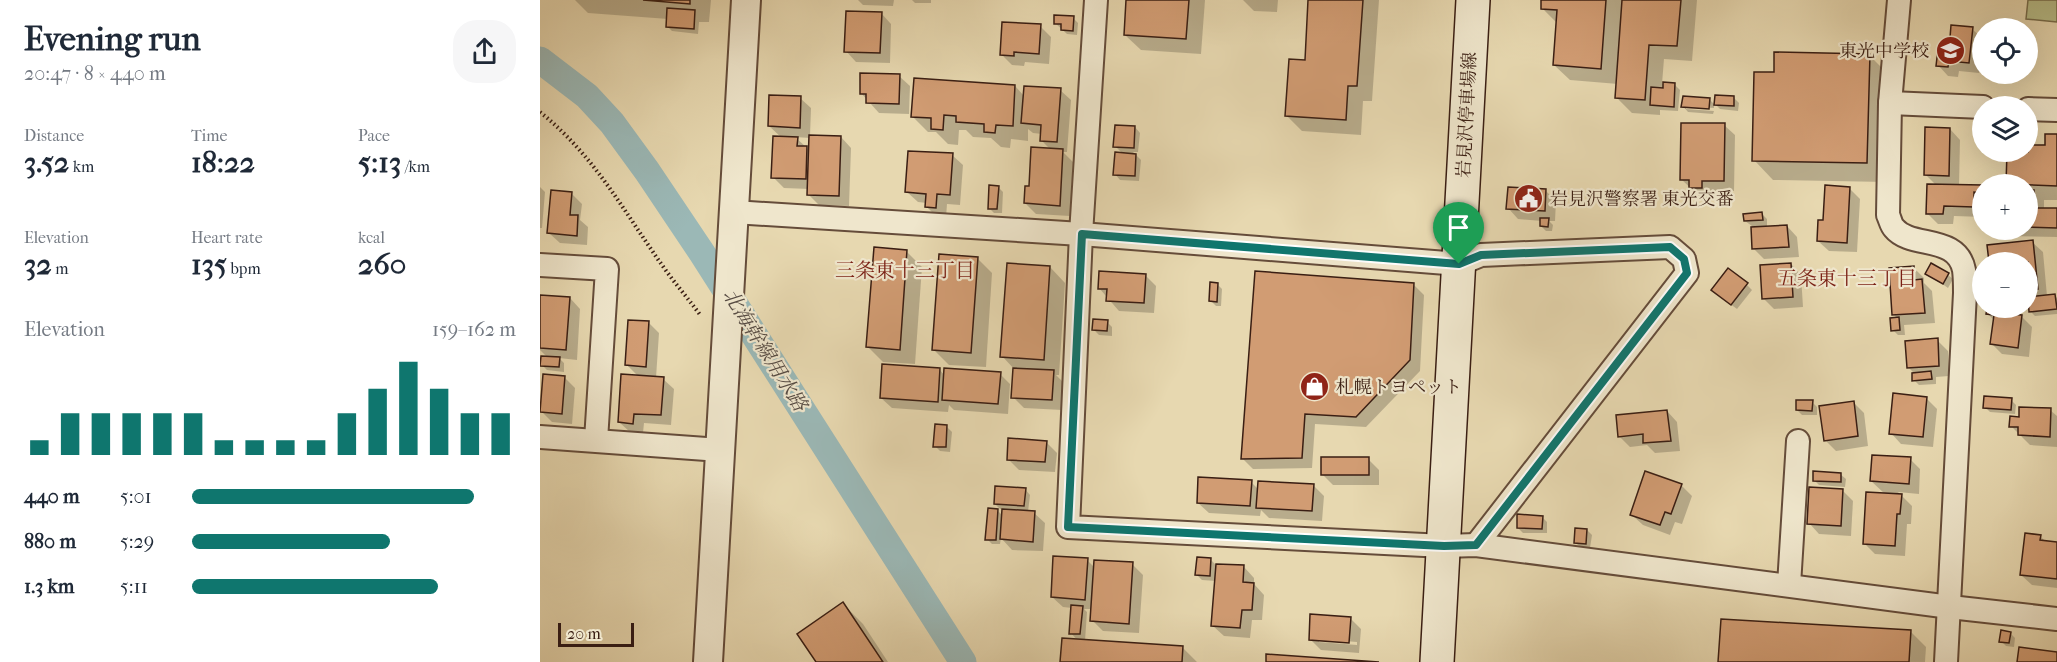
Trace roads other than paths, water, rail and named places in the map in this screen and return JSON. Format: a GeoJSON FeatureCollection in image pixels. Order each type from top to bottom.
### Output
{"type":"FeatureCollection","features":[{"type":"Feature","properties":{"kind":"main road","name":"岩見沢停車場線"},"geometry":{"type":"LineString","coordinates":[[1437,662],[1473,0]]}},
{"type":"Feature","properties":{"kind":"street"},"geometry":{"type":"LineString","coordinates":[[708,662],[746,0]]}},
{"type":"Feature","properties":{"kind":"street"},"geometry":{"type":"LineString","coordinates":[[1096,0],[1068,527],[1444,546],[1476,545],[2057,619]]}},
{"type":"Feature","properties":{"kind":"street"},"geometry":{"type":"LineString","coordinates":[[1899,0],[1890,104],[1888,215],[1894,228],[1909,238],[1941,245],[1956,255],[1964,267],[1965,293],[1946,662]]}},
{"type":"Feature","properties":{"kind":"street"},"geometry":{"type":"LineString","coordinates":[[1890,104],[1972,107]]}},
{"type":"Feature","properties":{"kind":"street"},"geometry":{"type":"LineString","coordinates":[[2038,109],[2057,110]]}},
{"type":"Feature","properties":{"kind":"street"},"geometry":{"type":"LineString","coordinates":[[734,212],[1082,234],[1459,264],[1481,255],[1670,247],[1684,259],[1687,273],[1476,545]]}},
{"type":"Feature","properties":{"kind":"street"},"geometry":{"type":"LineString","coordinates":[[540,265],[608,269],[596,440]]}},
{"type":"Feature","properties":{"kind":"street"},"geometry":{"type":"LineString","coordinates":[[540,437],[720,450]]}},
{"type":"Feature","properties":{"kind":"street"},"geometry":{"type":"LineString","coordinates":[[1789,585],[1798,441]]}},
{"type":"Feature","properties":{"kind":"waterway","name":"北海幹線用水路"},"geometry":{"type":"LineString","coordinates":[[540,60],[587,96],[612,123],[647,171],[702,253],[963,662]]}},
{"type":"Feature","properties":{"kind":"place","name":"東光中学校"},"geometry":{"type":"Point","coordinates":[1950,51]}},
{"type":"Feature","properties":{"kind":"place","name":"岩見沢警察署 東光交番"},"geometry":{"type":"Point","coordinates":[1529,199]}},
{"type":"Feature","properties":{"kind":"place","name":"札幌トヨペット"},"geometry":{"type":"Point","coordinates":[1315,387]}},
{"type":"Feature","properties":{"kind":"district","name":"三条東十三丁目"},"geometry":{"type":"Point","coordinates":[905,270]}},
{"type":"Feature","properties":{"kind":"district","name":"五条東十三丁目"},"geometry":{"type":"Point","coordinates":[1847,278]}}]}
